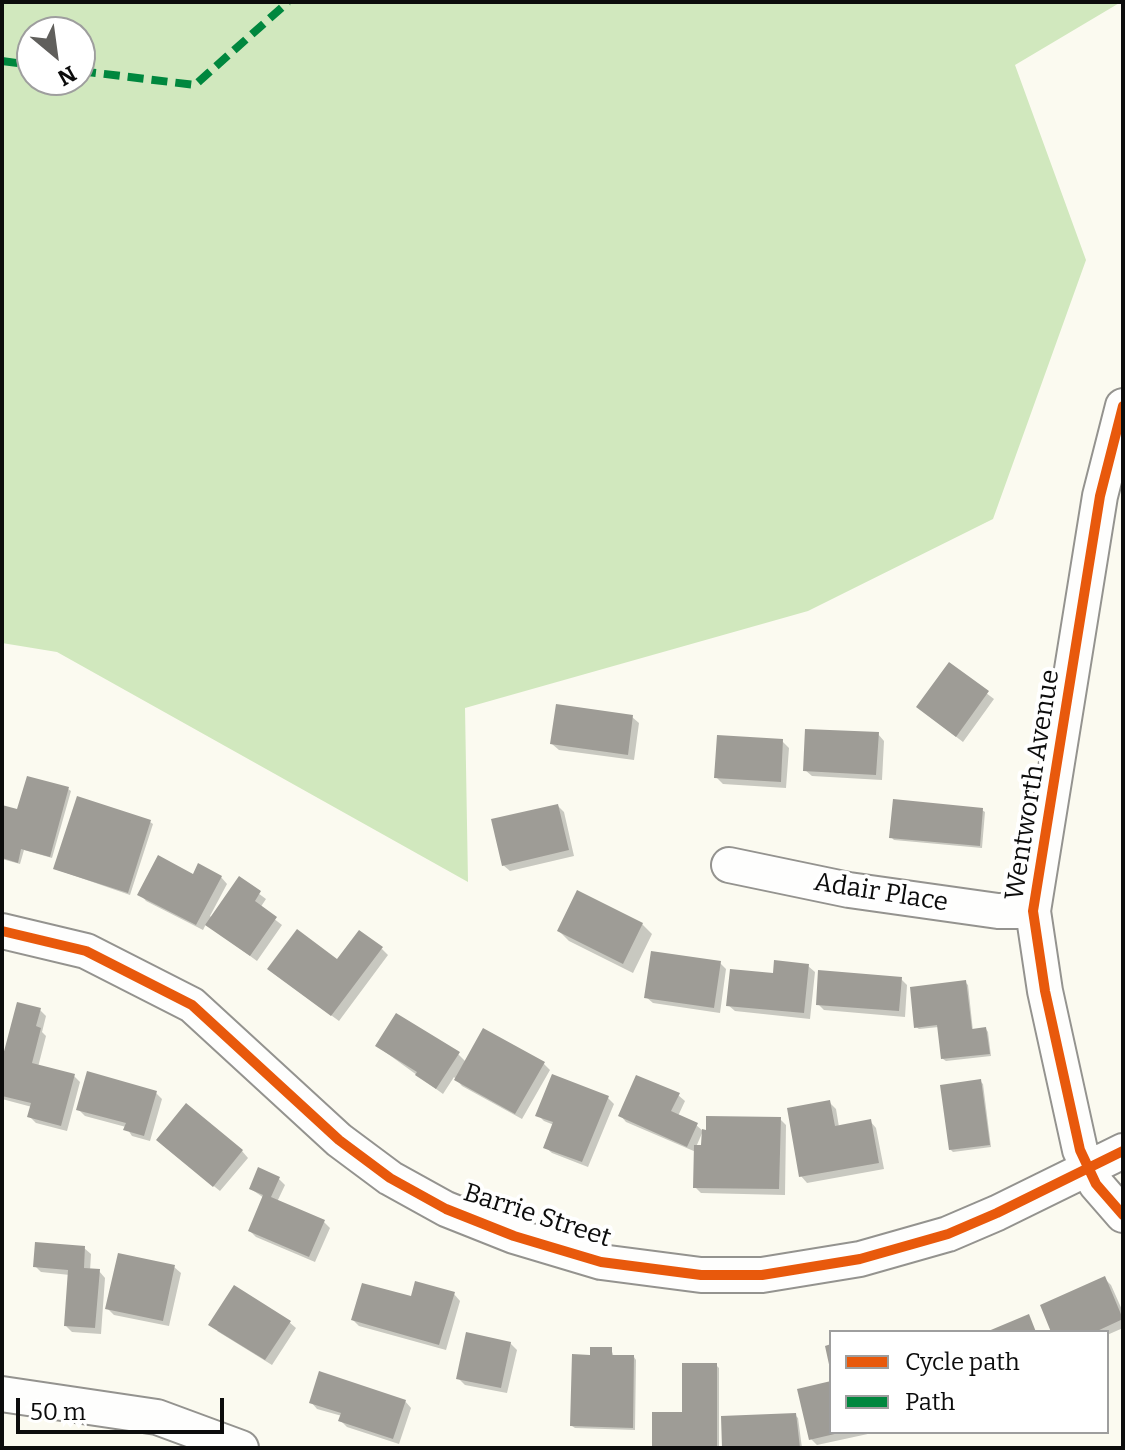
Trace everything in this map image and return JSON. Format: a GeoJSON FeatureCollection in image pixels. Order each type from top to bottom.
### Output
{"type":"FeatureCollection","features":[{"type":"Feature","properties":{"kind":"street","name":"Wentworth Avenue"},"geometry":{"type":"LineString","coordinates":[[1123,406],[1100,496],[1033,911],[1048,1005],[1080,1150],[1096,1184],[1123,1215]]}},
{"type":"Feature","properties":{"kind":"street","name":"Adair Place"},"geometry":{"type":"LineString","coordinates":[[729,865],[849,890],[998,911],[1033,911]]}},
{"type":"Feature","properties":{"kind":"street","name":"Barrie Street"},"geometry":{"type":"LineString","coordinates":[[2,931],[86,951],[192,1005],[339,1140],[390,1178],[446,1209],[514,1236],[601,1262],[701,1275],[762,1275],[860,1259],[948,1234],[1123,1151]]}},
{"type":"Feature","properties":{"kind":"street"},"geometry":{"type":"LineString","coordinates":[[2,1394],[157,1417],[241,1448]]}},
{"type":"Feature","properties":{"kind":"green space"},"geometry":{"type":"Polygon","coordinates":[[[2,2],[1121,2],[1015,65],[1086,260],[993,519],[808,611],[465,708],[468,882],[57,652],[2,643],[2,2]]]}},
{"type":"Feature","properties":{"kind":"building"},"geometry":{"type":"Polygon","coordinates":[[[949,662],[989,691],[956,737],[916,707],[949,662]]]}},
{"type":"Feature","properties":{"kind":"building"},"geometry":{"type":"Polygon","coordinates":[[[556,704],[633,715],[628,755],[550,744],[556,704]]]}},
{"type":"Feature","properties":{"kind":"building"},"geometry":{"type":"Polygon","coordinates":[[[805,729],[879,732],[876,775],[803,771],[805,729]]]}},
{"type":"Feature","properties":{"kind":"building"},"geometry":{"type":"Polygon","coordinates":[[[717,735],[783,739],[781,782],[714,778],[717,735]]]}},
{"type":"Feature","properties":{"kind":"building"},"geometry":{"type":"Polygon","coordinates":[[[27,776],[69,787],[50,857],[21,849],[18,863],[2,858],[2,805],[17,809],[27,776]]]}},
{"type":"Feature","properties":{"kind":"building"},"geometry":{"type":"Polygon","coordinates":[[[77,796],[151,820],[128,893],[53,869],[77,796]]]}},
{"type":"Feature","properties":{"kind":"building"},"geometry":{"type":"Polygon","coordinates":[[[893,799],[983,808],[980,846],[889,838],[893,799]]]}},
{"type":"Feature","properties":{"kind":"building"},"geometry":{"type":"Polygon","coordinates":[[[558,804],[569,850],[502,866],[491,819],[558,804]]]}},
{"type":"Feature","properties":{"kind":"building"},"geometry":{"type":"Polygon","coordinates":[[[158,855],[193,874],[198,863],[222,876],[196,925],[137,895],[158,855]]]}},
{"type":"Feature","properties":{"kind":"building"},"geometry":{"type":"Polygon","coordinates":[[[239,876],[261,891],[255,901],[277,917],[250,956],[205,925],[239,876]]]}},
{"type":"Feature","properties":{"kind":"building"},"geometry":{"type":"Polygon","coordinates":[[[577,890],[643,923],[623,964],[557,931],[577,890]]]}},
{"type":"Feature","properties":{"kind":"building"},"geometry":{"type":"Polygon","coordinates":[[[297,929],[337,959],[359,930],[383,947],[331,1016],[267,969],[297,929]]]}},
{"type":"Feature","properties":{"kind":"building"},"geometry":{"type":"Polygon","coordinates":[[[651,951],[721,961],[714,1008],[644,998],[651,951]]]}},
{"type":"Feature","properties":{"kind":"building"},"geometry":{"type":"Polygon","coordinates":[[[774,960],[809,964],[804,1013],[726,1006],[730,969],[773,973],[774,960]]]}},
{"type":"Feature","properties":{"kind":"building"},"geometry":{"type":"Polygon","coordinates":[[[818,970],[902,977],[899,1011],[816,1005],[818,970]]]}},
{"type":"Feature","properties":{"kind":"building"},"geometry":{"type":"Polygon","coordinates":[[[966,980],[972,1029],[986,1027],[990,1054],[941,1059],[937,1025],[914,1028],[910,987],[966,980]]]}},
{"type":"Feature","properties":{"kind":"building"},"geometry":{"type":"Polygon","coordinates":[[[17,1002],[41,1008],[36,1026],[41,1028],[32,1063],[75,1074],[61,1126],[27,1117],[31,1103],[2,1096],[2,1059],[17,1002]]]}},
{"type":"Feature","properties":{"kind":"building"},"geometry":{"type":"Polygon","coordinates":[[[396,1013],[460,1052],[436,1089],[415,1075],[417,1072],[375,1046],[396,1013]]]}},
{"type":"Feature","properties":{"kind":"building"},"geometry":{"type":"Polygon","coordinates":[[[483,1028],[545,1062],[515,1114],[454,1080],[483,1028]]]}},
{"type":"Feature","properties":{"kind":"building"},"geometry":{"type":"Polygon","coordinates":[[[87,1071],[157,1091],[144,1136],[123,1130],[126,1123],[76,1110],[87,1071]]]}},
{"type":"Feature","properties":{"kind":"building"},"geometry":{"type":"Polygon","coordinates":[[[552,1074],[609,1096],[582,1162],[543,1148],[553,1122],[535,1116],[552,1074]]]}},
{"type":"Feature","properties":{"kind":"building"},"geometry":{"type":"Polygon","coordinates":[[[636,1075],[680,1093],[671,1111],[698,1123],[687,1147],[618,1116],[636,1075]]]}},
{"type":"Feature","properties":{"kind":"building"},"geometry":{"type":"Polygon","coordinates":[[[981,1079],[990,1145],[949,1150],[940,1085],[981,1079]]]}},
{"type":"Feature","properties":{"kind":"building"},"geometry":{"type":"Polygon","coordinates":[[[830,1100],[835,1126],[871,1119],[879,1163],[799,1177],[787,1108],[830,1100]]]}},
{"type":"Feature","properties":{"kind":"building"},"geometry":{"type":"Polygon","coordinates":[[[186,1103],[243,1150],[213,1187],[156,1140],[186,1103]]]}},
{"type":"Feature","properties":{"kind":"building"},"geometry":{"type":"Polygon","coordinates":[[[706,1116],[781,1117],[779,1189],[693,1188],[694,1145],[701,1145],[706,1116]]]}},
{"type":"Feature","properties":{"kind":"building"},"geometry":{"type":"Polygon","coordinates":[[[258,1167],[280,1177],[271,1197],[325,1220],[309,1257],[248,1231],[263,1195],[249,1189],[258,1167]]]}},
{"type":"Feature","properties":{"kind":"building"},"geometry":{"type":"Polygon","coordinates":[[[35,1242],[85,1246],[84,1268],[100,1269],[95,1328],[64,1326],[68,1270],[33,1267],[35,1242]]]}},
{"type":"Feature","properties":{"kind":"building"},"geometry":{"type":"Polygon","coordinates":[[[118,1253],[175,1265],[163,1321],[105,1309],[118,1253]]]}},
{"type":"Feature","properties":{"kind":"building"},"geometry":{"type":"Polygon","coordinates":[[[1105,1276],[1123,1319],[1099,1330],[1050,1330],[1040,1305],[1105,1276]]]}},
{"type":"Feature","properties":{"kind":"building"},"geometry":{"type":"Polygon","coordinates":[[[415,1281],[455,1292],[439,1345],[351,1320],[362,1283],[411,1296],[415,1281]]]}},
{"type":"Feature","properties":{"kind":"building"},"geometry":{"type":"Polygon","coordinates":[[[234,1285],[291,1321],[265,1360],[208,1325],[234,1285]]]}},
{"type":"Feature","properties":{"kind":"building"},"geometry":{"type":"Polygon","coordinates":[[[1029,1314],[1035,1330],[991,1330],[1029,1314]]]}},
{"type":"Feature","properties":{"kind":"building"},"geometry":{"type":"Polygon","coordinates":[[[466,1332],[511,1342],[501,1388],[456,1379],[466,1332]]]}},
{"type":"Feature","properties":{"kind":"building"},"geometry":{"type":"Polygon","coordinates":[[[590,1347],[612,1347],[612,1355],[634,1355],[633,1428],[570,1426],[572,1354],[590,1355],[590,1347]]]}},
{"type":"Feature","properties":{"kind":"building"},"geometry":{"type":"Polygon","coordinates":[[[682,1363],[717,1363],[717,1448],[652,1448],[652,1412],[682,1412],[682,1363]]]}},
{"type":"Feature","properties":{"kind":"building"},"geometry":{"type":"Polygon","coordinates":[[[319,1371],[406,1400],[393,1439],[338,1421],[341,1413],[309,1403],[319,1371]]]}},
{"type":"Feature","properties":{"kind":"building"},"geometry":{"type":"Polygon","coordinates":[[[829,1381],[829,1434],[835,1434],[809,1440],[797,1389],[829,1381]]]}},
{"type":"Feature","properties":{"kind":"building"},"geometry":{"type":"Polygon","coordinates":[[[796,1413],[800,1448],[722,1448],[721,1416],[796,1413]]]}},
{"type":"Feature","properties":{"kind":"marked path"},"geometry":{"type":"LineString","coordinates":[[96,73],[195,85],[288,2]]}},
{"type":"Feature","properties":{"kind":"marked path"},"geometry":{"type":"LineString","coordinates":[[2,61],[16,63]]}},
{"type":"Feature","properties":{"kind":"cycle path"},"geometry":{"type":"LineString","coordinates":[[1123,406],[1100,496],[1033,911],[1045,991],[1080,1150],[1096,1184],[1123,1215]]}},
{"type":"Feature","properties":{"kind":"cycle path"},"geometry":{"type":"LineString","coordinates":[[2,931],[86,951],[192,1005],[339,1140],[390,1178],[446,1209],[514,1236],[601,1262],[701,1275],[762,1275],[860,1259],[948,1234],[1123,1151]]}}]}
